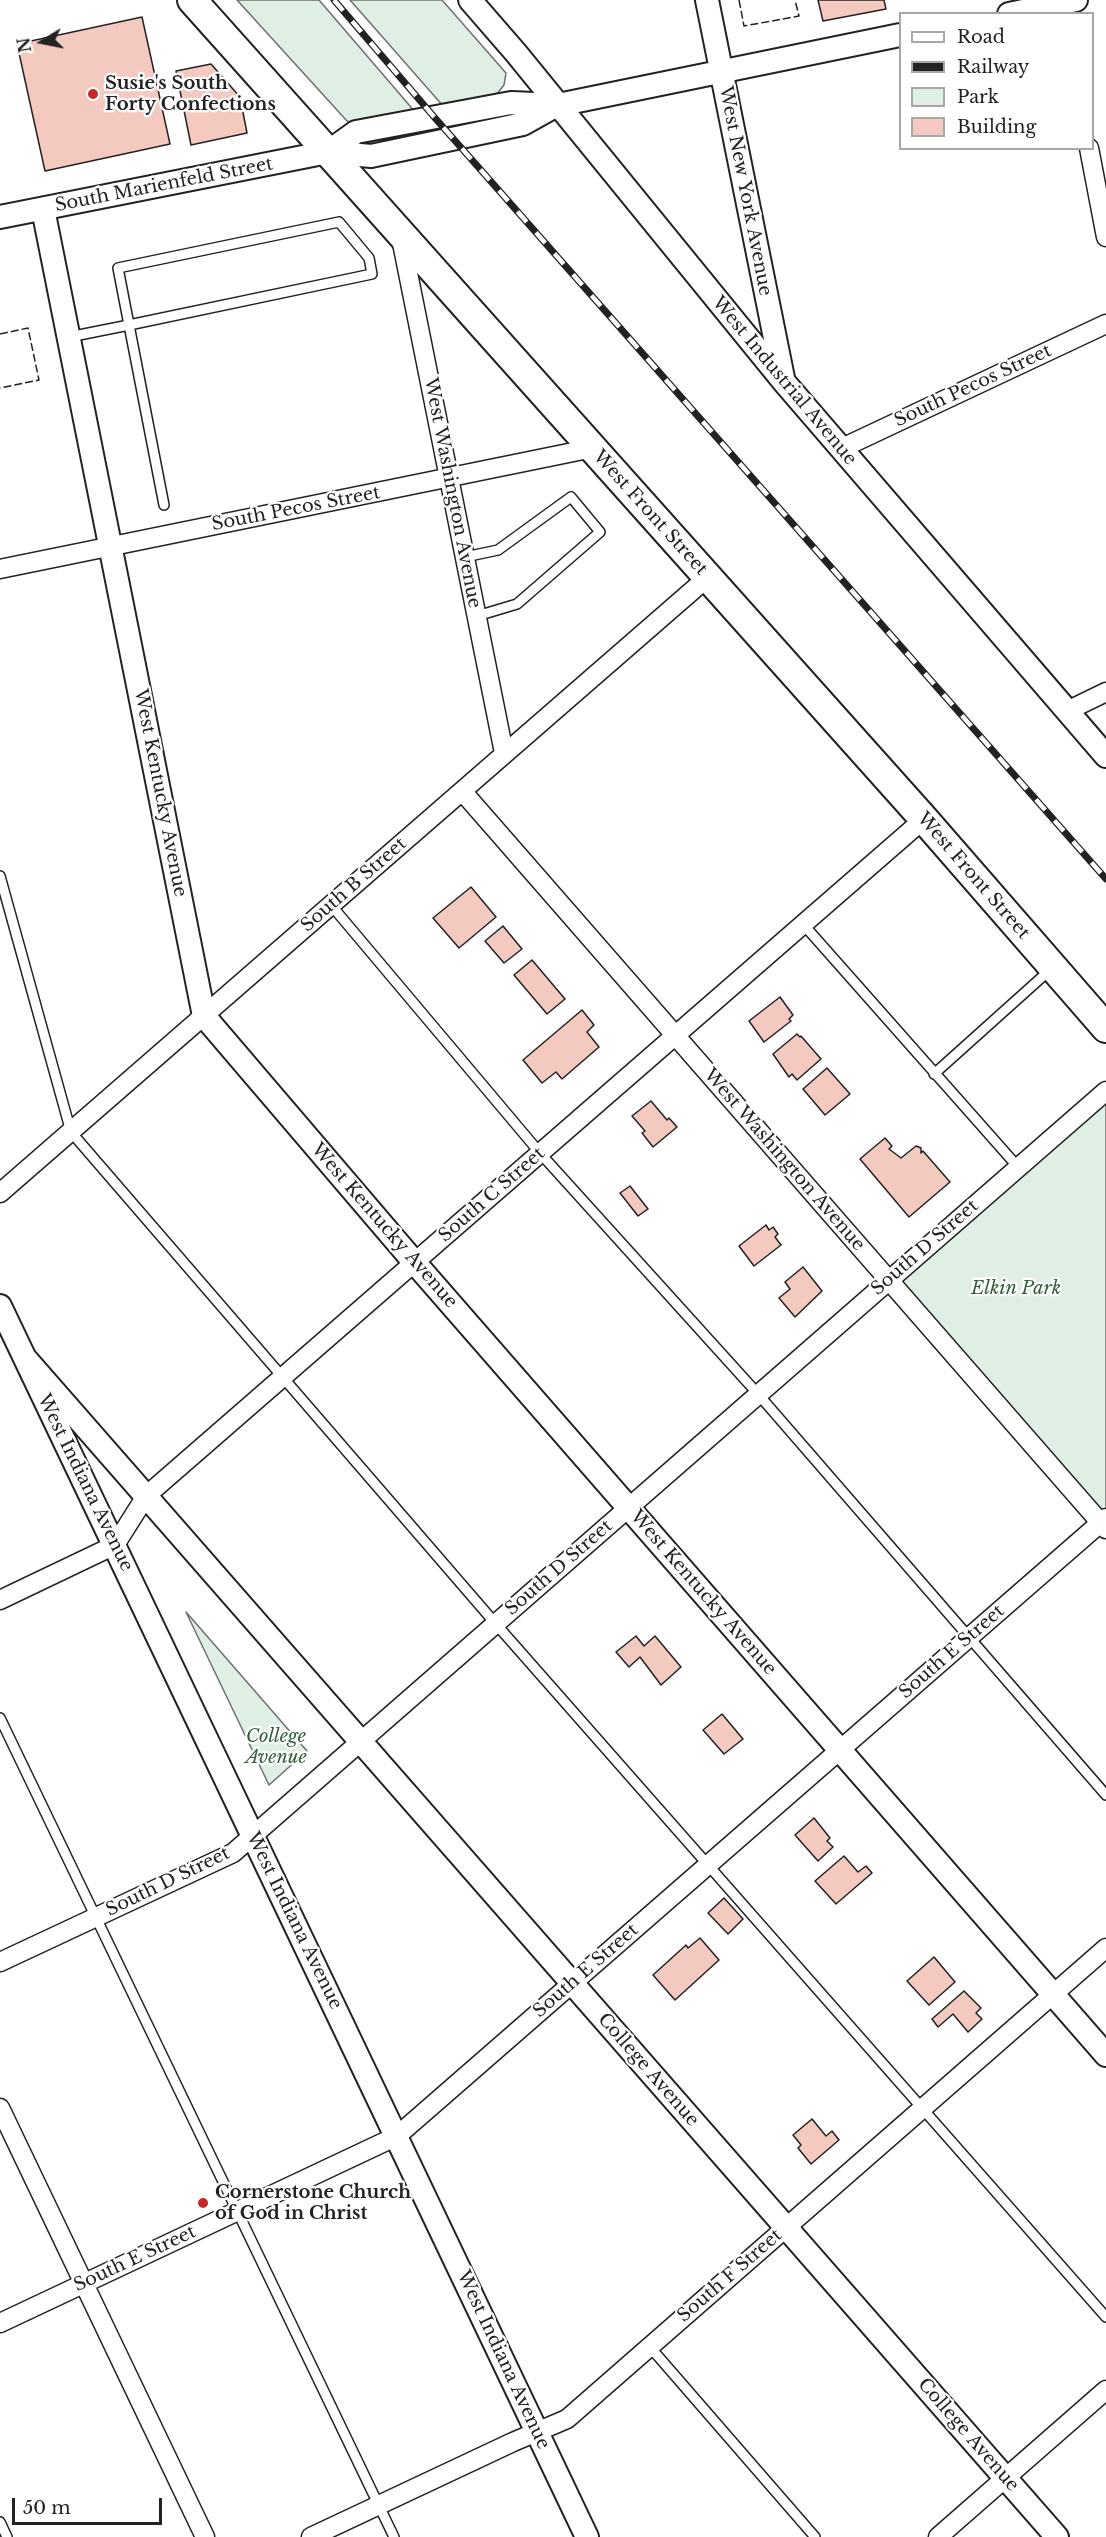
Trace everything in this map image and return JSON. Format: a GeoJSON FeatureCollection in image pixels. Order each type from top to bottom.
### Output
{"type":"FeatureCollection","features":[{"type":"Feature","properties":{"kind":"main road","name":"West Front Street"},"geometry":{"type":"LineString","coordinates":[[192,0],[924,819],[1106,1028]]}},
{"type":"Feature","properties":{"kind":"street","name":"West Industrial Avenue"},"geometry":{"type":"LineString","coordinates":[[470,0],[840,449],[1106,756]]}},
{"type":"Feature","properties":{"kind":"street","name":"West New York Avenue"},"geometry":{"type":"LineString","coordinates":[[707,0],[784,382]]}},
{"type":"Feature","properties":{"kind":"street"},"geometry":{"type":"LineString","coordinates":[[1020,12],[1066,4]]}},
{"type":"Feature","properties":{"kind":"street","name":"South Marienfeld Street"},"geometry":{"type":"LineString","coordinates":[[0,218],[328,152],[371,156],[523,124],[558,105],[899,35]]}},
{"type":"Feature","properties":{"kind":"street"},"geometry":{"type":"LineString","coordinates":[[1089,150],[1106,237]]}},
{"type":"Feature","properties":{"kind":"street","name":"West Kentucky Avenue"},"geometry":{"type":"LineString","coordinates":[[43,209],[204,1016],[415,1263],[1106,2055]]}},
{"type":"Feature","properties":{"kind":"street","name":"West Washington Avenue"},"geometry":{"type":"LineString","coordinates":[[400,233],[504,753]]}},
{"type":"Feature","properties":{"kind":"street","name":"South Pecos Street"},"geometry":{"type":"LineString","coordinates":[[840,449],[1106,324]]}},
{"type":"Feature","properties":{"kind":"street","name":"South Pecos Street"},"geometry":{"type":"LineString","coordinates":[[0,569],[593,448]]}},
{"type":"Feature","properties":{"kind":"street","name":"South B Street"},"geometry":{"type":"LineString","coordinates":[[0,1193],[708,577]]}},
{"type":"Feature","properties":{"kind":"street"},"geometry":{"type":"LineString","coordinates":[[1066,711],[1106,692]]}},
{"type":"Feature","properties":{"kind":"street","name":"West Washington Avenue"},"geometry":{"type":"LineString","coordinates":[[462,791],[888,1280],[1104,1523]]}},
{"type":"Feature","properties":{"kind":"street","name":"South C Street"},"geometry":{"type":"LineString","coordinates":[[114,1545],[146,1496],[924,819]]}},
{"type":"Feature","properties":{"kind":"street","name":"South D Street"},"geometry":{"type":"LineString","coordinates":[[0,1962],[233,1853],[359,1740],[1106,1090]]}},
{"type":"Feature","properties":{"kind":"street","name":"West Indiana Avenue"},"geometry":{"type":"LineString","coordinates":[[0,1306],[587,2537]]}},
{"type":"Feature","properties":{"kind":"street","name":"College Avenue"},"geometry":{"type":"LineString","coordinates":[[25,1358],[1057,2537]]}},
{"type":"Feature","properties":{"kind":"street","name":"South E Street"},"geometry":{"type":"LineString","coordinates":[[0,2324],[397,2136],[1104,1523]]}},
{"type":"Feature","properties":{"kind":"street"},"geometry":{"type":"LineString","coordinates":[[0,1600],[114,1545]]}},
{"type":"Feature","properties":{"kind":"street","name":"South F Street"},"geometry":{"type":"LineString","coordinates":[[311,2537],[537,2431],[567,2420],[1106,1948]]}},
{"type":"Feature","properties":{"kind":"street"},"geometry":{"type":"LineString","coordinates":[[0,2108],[205,2537]]}},
{"type":"Feature","properties":{"kind":"street"},"geometry":{"type":"LineString","coordinates":[[938,2537],[1106,2390]]}},
{"type":"Feature","properties":{"kind":"lane"},"geometry":{"type":"LineString","coordinates":[[69,338],[129,325],[372,274],[369,258],[339,222],[118,268],[129,325],[165,505]]}},
{"type":"Feature","properties":{"kind":"lane"},"geometry":{"type":"LineString","coordinates":[[465,557],[498,550],[571,497],[600,532],[517,604],[477,616]]}},
{"type":"Feature","properties":{"kind":"lane"},"geometry":{"type":"LineString","coordinates":[[0,876],[71,1132],[707,1866],[1106,2317]]}},
{"type":"Feature","properties":{"kind":"lane"},"geometry":{"type":"LineString","coordinates":[[331,905],[540,1153],[758,1394],[1106,1795]]}},
{"type":"Feature","properties":{"kind":"lane"},"geometry":{"type":"LineString","coordinates":[[803,924],[1018,1167]]}},
{"type":"Feature","properties":{"kind":"lane"},"geometry":{"type":"LineString","coordinates":[[934,1074],[1053,967]]}},
{"type":"Feature","properties":{"kind":"lane"},"geometry":{"type":"LineString","coordinates":[[0,1718],[394,2537]]}},
{"type":"Feature","properties":{"kind":"lane"},"geometry":{"type":"LineString","coordinates":[[650,2347],[815,2537]]}},
{"type":"Feature","properties":{"kind":"lane"},"geometry":{"type":"LineString","coordinates":[[0,2522],[7,2537]]}},
{"type":"Feature","properties":{"kind":"green space"},"geometry":{"type":"Polygon","coordinates":[[[237,0],[319,0],[416,113],[356,124],[347,121],[237,0]]]}},
{"type":"Feature","properties":{"kind":"green space"},"geometry":{"type":"Polygon","coordinates":[[[350,0],[442,0],[506,73],[504,85],[496,95],[444,107],[350,0]]]}},
{"type":"Feature","properties":{"kind":"green space","name":"Elkin Park"},"geometry":{"type":"Polygon","coordinates":[[[1106,1091],[1106,1518],[888,1280],[1106,1091]]]}},
{"type":"Feature","properties":{"kind":"green space","name":"College Avenue"},"geometry":{"type":"Polygon","coordinates":[[[186,1612],[307,1751],[269,1785],[186,1612]]]}},
{"type":"Feature","properties":{"kind":"building"},"geometry":{"type":"Polygon","coordinates":[[[818,0],[884,0],[886,9],[823,21],[818,0]]]}},
{"type":"Feature","properties":{"kind":"building","name":"Susie's South Forty Confections"},"geometry":{"type":"Polygon","coordinates":[[[142,17],[170,144],[45,171],[17,44],[142,17]]]}},
{"type":"Feature","properties":{"kind":"building"},"geometry":{"type":"Polygon","coordinates":[[[211,64],[240,97],[247,133],[191,145],[176,71],[211,64]]]}},
{"type":"Feature","properties":{"kind":"building"},"geometry":{"type":"Polygon","coordinates":[[[471,887],[496,917],[459,948],[433,918],[471,887]]]}},
{"type":"Feature","properties":{"kind":"building"},"geometry":{"type":"Polygon","coordinates":[[[503,926],[522,949],[504,963],[485,941],[503,926]]]}},
{"type":"Feature","properties":{"kind":"building"},"geometry":{"type":"Polygon","coordinates":[[[532,960],[565,999],[547,1014],[514,975],[532,960]]]}},
{"type":"Feature","properties":{"kind":"building"},"geometry":{"type":"Polygon","coordinates":[[[780,997],[793,1015],[789,1019],[791,1021],[764,1042],[749,1021],[780,997]]]}},
{"type":"Feature","properties":{"kind":"building"},"geometry":{"type":"Polygon","coordinates":[[[582,1010],[594,1025],[587,1032],[599,1047],[562,1079],[556,1072],[542,1083],[523,1060],[582,1010]]]}},
{"type":"Feature","properties":{"kind":"building"},"geometry":{"type":"Polygon","coordinates":[[[797,1034],[821,1059],[797,1080],[792,1074],[789,1077],[773,1054],[797,1034]]]}},
{"type":"Feature","properties":{"kind":"building"},"geometry":{"type":"Polygon","coordinates":[[[827,1068],[850,1094],[825,1115],[803,1089],[827,1068]]]}},
{"type":"Feature","properties":{"kind":"building"},"geometry":{"type":"Polygon","coordinates":[[[651,1101],[667,1120],[669,1118],[677,1127],[653,1147],[642,1133],[645,1131],[632,1116],[651,1101]]]}},
{"type":"Feature","properties":{"kind":"building"},"geometry":{"type":"Polygon","coordinates":[[[885,1138],[892,1146],[889,1149],[901,1158],[916,1146],[921,1148],[921,1153],[923,1151],[950,1182],[909,1217],[860,1159],[885,1138]]]}},
{"type":"Feature","properties":{"kind":"building"},"geometry":{"type":"Polygon","coordinates":[[[630,1186],[648,1209],[638,1216],[620,1193],[630,1186]]]}},
{"type":"Feature","properties":{"kind":"building"},"geometry":{"type":"Polygon","coordinates":[[[766,1225],[769,1230],[773,1227],[778,1234],[775,1237],[781,1245],[754,1266],[739,1246],[766,1225]]]}},
{"type":"Feature","properties":{"kind":"building"},"geometry":{"type":"Polygon","coordinates":[[[803,1267],[822,1291],[795,1317],[779,1298],[790,1289],[785,1282],[803,1267]]]}},
{"type":"Feature","properties":{"kind":"building"},"geometry":{"type":"Polygon","coordinates":[[[636,1636],[644,1646],[655,1636],[681,1667],[661,1685],[640,1657],[629,1667],[616,1652],[636,1636]]]}},
{"type":"Feature","properties":{"kind":"building"},"geometry":{"type":"Polygon","coordinates":[[[722,1714],[743,1739],[724,1754],[703,1730],[722,1714]]]}},
{"type":"Feature","properties":{"kind":"building"},"geometry":{"type":"Polygon","coordinates":[[[814,1818],[830,1838],[827,1841],[833,1847],[818,1861],[795,1835],[814,1818]]]}},
{"type":"Feature","properties":{"kind":"building"},"geometry":{"type":"Polygon","coordinates":[[[844,1856],[858,1872],[866,1866],[872,1873],[836,1904],[815,1881],[844,1856]]]}},
{"type":"Feature","properties":{"kind":"building"},"geometry":{"type":"Polygon","coordinates":[[[724,1898],[743,1919],[728,1934],[708,1913],[724,1898]]]}},
{"type":"Feature","properties":{"kind":"building"},"geometry":{"type":"Polygon","coordinates":[[[700,1938],[719,1960],[675,2000],[653,1975],[686,1945],[688,1948],[700,1938]]]}},
{"type":"Feature","properties":{"kind":"building"},"geometry":{"type":"Polygon","coordinates":[[[934,1957],[955,1982],[929,2005],[907,1981],[934,1957]]]}},
{"type":"Feature","properties":{"kind":"building"},"geometry":{"type":"Polygon","coordinates":[[[964,1991],[981,2008],[976,2013],[982,2019],[968,2032],[953,2014],[938,2027],[932,2019],[964,1991]]]}},
{"type":"Feature","properties":{"kind":"building"},"geometry":{"type":"Polygon","coordinates":[[[812,2119],[826,2136],[832,2131],[839,2140],[811,2164],[798,2148],[801,2145],[793,2135],[812,2119]]]}},
{"type":"Feature","properties":{"kind":"railway"},"geometry":{"type":"LineString","coordinates":[[334,0],[435,118],[1106,879]]}},
{"type":"Feature","properties":{"kind":"fence"},"geometry":{"type":"LineString","coordinates":[[739,0],[744,26],[799,16],[795,0]]}},
{"type":"Feature","properties":{"kind":"fence"},"geometry":{"type":"LineString","coordinates":[[0,334],[28,328],[39,380],[0,388]]}},
{"type":"Feature","properties":{"kind":"place","name":"Susie's South Forty Confections"},"geometry":{"type":"Point","coordinates":[93,94]}},
{"type":"Feature","properties":{"kind":"place","name":"Cornerstone Church of God in Christ"},"geometry":{"type":"Point","coordinates":[203,2203]}}]}
